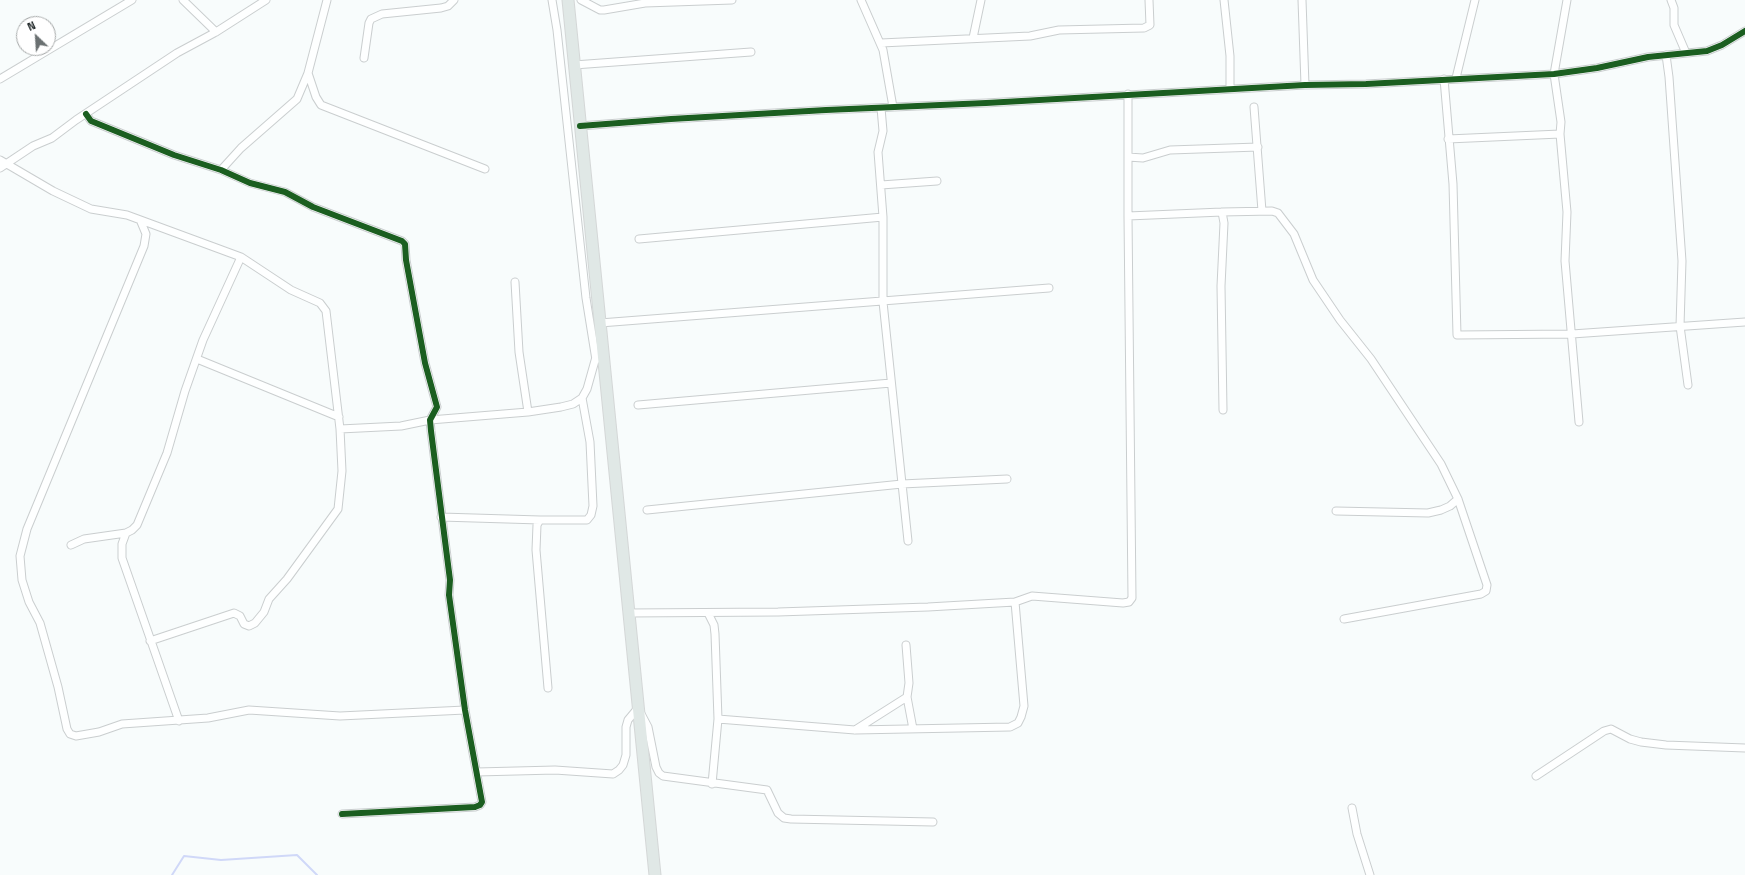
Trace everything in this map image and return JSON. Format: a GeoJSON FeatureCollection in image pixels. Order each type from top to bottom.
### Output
{"type":"FeatureCollection","features":[{"type":"Feature","properties":{"kind":"main road"},"geometry":{"type":"LineString","coordinates":[[568,0],[655,875]]}},
{"type":"Feature","properties":{"kind":"street"},"geometry":{"type":"LineString","coordinates":[[0,79],[132,0]]}},
{"type":"Feature","properties":{"kind":"street"},"geometry":{"type":"LineString","coordinates":[[183,0],[216,32]]}},
{"type":"Feature","properties":{"kind":"street"},"geometry":{"type":"LineString","coordinates":[[2,164],[33,146],[52,138],[177,53],[216,32],[266,0]]}},
{"type":"Feature","properties":{"kind":"street"},"geometry":{"type":"LineString","coordinates":[[222,170],[241,148],[297,99],[308,74],[327,0]]}},
{"type":"Feature","properties":{"kind":"street"},"geometry":{"type":"LineString","coordinates":[[364,58],[369,23],[371,19],[382,14],[441,8],[448,6],[454,0]]}},
{"type":"Feature","properties":{"kind":"street"},"geometry":{"type":"LineString","coordinates":[[552,0],[557,30],[586,291],[596,360]]}},
{"type":"Feature","properties":{"kind":"street"},"geometry":{"type":"LineString","coordinates":[[582,0],[600,10],[604,10],[646,3],[732,0]]}},
{"type":"Feature","properties":{"kind":"street"},"geometry":{"type":"LineString","coordinates":[[861,0],[881,43],[893,107]]}},
{"type":"Feature","properties":{"kind":"street"},"geometry":{"type":"LineString","coordinates":[[973,38],[981,0]]}},
{"type":"Feature","properties":{"kind":"street"},"geometry":{"type":"LineString","coordinates":[[881,43],[1030,36],[1059,30],[1144,28],[1150,25],[1149,0]]}},
{"type":"Feature","properties":{"kind":"street"},"geometry":{"type":"LineString","coordinates":[[1224,0],[1230,56],[1230,89]]}},
{"type":"Feature","properties":{"kind":"street"},"geometry":{"type":"LineString","coordinates":[[1302,0],[1305,85]]}},
{"type":"Feature","properties":{"kind":"street"},"geometry":{"type":"LineString","coordinates":[[1456,78],[1475,0]]}},
{"type":"Feature","properties":{"kind":"street"},"geometry":{"type":"LineString","coordinates":[[1567,0],[1554,74],[1561,122],[1560,134],[1567,212],[1565,261],[1579,422]]}},
{"type":"Feature","properties":{"kind":"street"},"geometry":{"type":"LineString","coordinates":[[1671,0],[1674,8],[1674,25],[1686,53]]}},
{"type":"Feature","properties":{"kind":"street"},"geometry":{"type":"LineString","coordinates":[[580,126],[671,119],[1128,94],[1305,85],[1371,84],[1456,78],[1554,74],[1598,68],[1636,59],[1714,49],[1745,31]]}},
{"type":"Feature","properties":{"kind":"street"},"geometry":{"type":"LineString","coordinates":[[574,65],[751,52]]}},
{"type":"Feature","properties":{"kind":"street"},"geometry":{"type":"LineString","coordinates":[[1666,55],[1669,77],[1682,261],[1680,326],[1688,385]]}},
{"type":"Feature","properties":{"kind":"street"},"geometry":{"type":"LineString","coordinates":[[308,74],[316,97],[321,105],[485,169]]}},
{"type":"Feature","properties":{"kind":"street"},"geometry":{"type":"LineString","coordinates":[[1444,79],[1448,140],[1453,184],[1457,336],[1572,334],[1745,322]]}},
{"type":"Feature","properties":{"kind":"street"},"geometry":{"type":"LineString","coordinates":[[628,613],[817,611],[1015,602],[1032,596],[1123,603],[1129,602],[1132,598],[1128,94]]}},
{"type":"Feature","properties":{"kind":"street"},"geometry":{"type":"LineString","coordinates":[[1254,107],[1262,211]]}},
{"type":"Feature","properties":{"kind":"street"},"geometry":{"type":"LineString","coordinates":[[881,108],[883,131],[878,152],[883,217],[882,302],[908,541]]}},
{"type":"Feature","properties":{"kind":"street"},"geometry":{"type":"LineString","coordinates":[[86,114],[91,121],[174,154],[222,170],[250,183],[285,192],[313,207],[402,241],[405,244],[406,260],[425,363],[437,407],[430,420],[450,580],[449,595],[465,710],[478,772],[482,802],[475,807],[342,814]]}},
{"type":"Feature","properties":{"kind":"street"},"geometry":{"type":"LineString","coordinates":[[1448,140],[1560,134]]}},
{"type":"Feature","properties":{"kind":"street"},"geometry":{"type":"LineString","coordinates":[[1128,157],[1143,158],[1170,150],[1258,147]]}},
{"type":"Feature","properties":{"kind":"street"},"geometry":{"type":"LineString","coordinates":[[2,164],[91,209],[121,214],[241,257],[291,290],[315,300],[324,307],[328,321],[340,429],[342,471],[338,510],[287,579],[269,598],[261,617],[249,626],[244,624],[237,613],[234,613],[150,641]]}},
{"type":"Feature","properties":{"kind":"street"},"geometry":{"type":"LineString","coordinates":[[881,185],[937,181]]}},
{"type":"Feature","properties":{"kind":"street"},"geometry":{"type":"LineString","coordinates":[[1128,216],[1262,211],[1272,211],[1278,213],[1294,234],[1313,280],[1340,320],[1371,359],[1441,464],[1458,499],[1487,585],[1486,591],[1481,594],[1344,619]]}},
{"type":"Feature","properties":{"kind":"street"},"geometry":{"type":"LineString","coordinates":[[1222,212],[1224,223],[1220,286],[1223,410]]}},
{"type":"Feature","properties":{"kind":"street"},"geometry":{"type":"LineString","coordinates":[[639,239],[883,217]]}},
{"type":"Feature","properties":{"kind":"street"},"geometry":{"type":"LineString","coordinates":[[141,222],[146,234],[144,246],[27,529],[20,556],[22,580],[29,602],[40,623],[58,687],[67,729],[70,734],[76,736],[99,732],[122,724],[208,718],[249,710],[340,716],[465,710]]}},
{"type":"Feature","properties":{"kind":"street"},"geometry":{"type":"LineString","coordinates":[[146,234],[156,227]]}},
{"type":"Feature","properties":{"kind":"street"},"geometry":{"type":"LineString","coordinates":[[71,545],[84,539],[126,533],[137,525],[167,453],[185,391],[208,329],[241,257]]}},
{"type":"Feature","properties":{"kind":"street"},"geometry":{"type":"LineString","coordinates":[[515,282],[518,344],[528,412]]}},
{"type":"Feature","properties":{"kind":"street"},"geometry":{"type":"LineString","coordinates":[[600,323],[1049,288]]}},
{"type":"Feature","properties":{"kind":"street"},"geometry":{"type":"LineString","coordinates":[[340,429],[401,426],[430,420],[528,412],[573,404],[582,398],[587,389],[602,342]]}},
{"type":"Feature","properties":{"kind":"street"},"geometry":{"type":"LineString","coordinates":[[197,359],[339,417]]}},
{"type":"Feature","properties":{"kind":"street"},"geometry":{"type":"LineString","coordinates":[[638,405],[891,383]]}},
{"type":"Feature","properties":{"kind":"street"},"geometry":{"type":"LineString","coordinates":[[441,517],[587,520],[591,515],[593,506],[590,442],[582,398]]}},
{"type":"Feature","properties":{"kind":"street"},"geometry":{"type":"LineString","coordinates":[[647,510],[902,484],[1007,479]]}},
{"type":"Feature","properties":{"kind":"street"},"geometry":{"type":"LineString","coordinates":[[1336,511],[1428,513],[1450,506],[1458,499]]}},
{"type":"Feature","properties":{"kind":"street"},"geometry":{"type":"LineString","coordinates":[[540,520],[537,525],[536,550],[548,688]]}},
{"type":"Feature","properties":{"kind":"street"},"geometry":{"type":"LineString","coordinates":[[126,533],[122,544],[122,558],[179,721]]}},
{"type":"Feature","properties":{"kind":"street"},"geometry":{"type":"LineString","coordinates":[[718,719],[855,730],[1010,727],[1018,723],[1024,706],[1015,602]]}},
{"type":"Feature","properties":{"kind":"street"},"geometry":{"type":"LineString","coordinates":[[708,613],[714,625],[715,634],[718,719],[712,784]]}},
{"type":"Feature","properties":{"kind":"street"},"geometry":{"type":"LineString","coordinates":[[906,645],[910,683],[907,697],[912,729]]}},
{"type":"Feature","properties":{"kind":"street"},"geometry":{"type":"LineString","coordinates":[[855,730],[907,697]]}},
{"type":"Feature","properties":{"kind":"street"},"geometry":{"type":"LineString","coordinates":[[478,772],[555,770],[613,774],[623,765],[626,755],[626,727],[628,720],[638,708],[648,727],[659,773],[663,776],[712,784],[767,790],[778,813],[784,818],[933,822]]}},
{"type":"Feature","properties":{"kind":"street"},"geometry":{"type":"LineString","coordinates":[[1536,776],[1604,731],[1611,729],[1630,739],[1641,742],[1666,745],[1745,748]]}},
{"type":"Feature","properties":{"kind":"street"},"geometry":{"type":"LineString","coordinates":[[1352,808],[1357,834],[1370,875]]}},
{"type":"Feature","properties":{"kind":"waterway"},"geometry":{"type":"LineString","coordinates":[[172,875],[184,856],[221,860],[297,855],[317,875]]}},
{"type":"Feature","properties":{"kind":"cycle path"},"geometry":{"type":"LineString","coordinates":[[580,126],[826,110],[986,103],[1305,85],[1366,84],[1554,74],[1597,68],[1648,57],[1707,51],[1722,45],[1745,31]]}},
{"type":"Feature","properties":{"kind":"cycle path"},"geometry":{"type":"LineString","coordinates":[[86,114],[91,121],[174,155],[221,170],[250,183],[285,192],[313,207],[402,241],[405,244],[406,260],[425,363],[437,407],[430,420],[450,580],[449,595],[465,710],[482,802],[480,805],[475,807],[342,814]]}}]}
